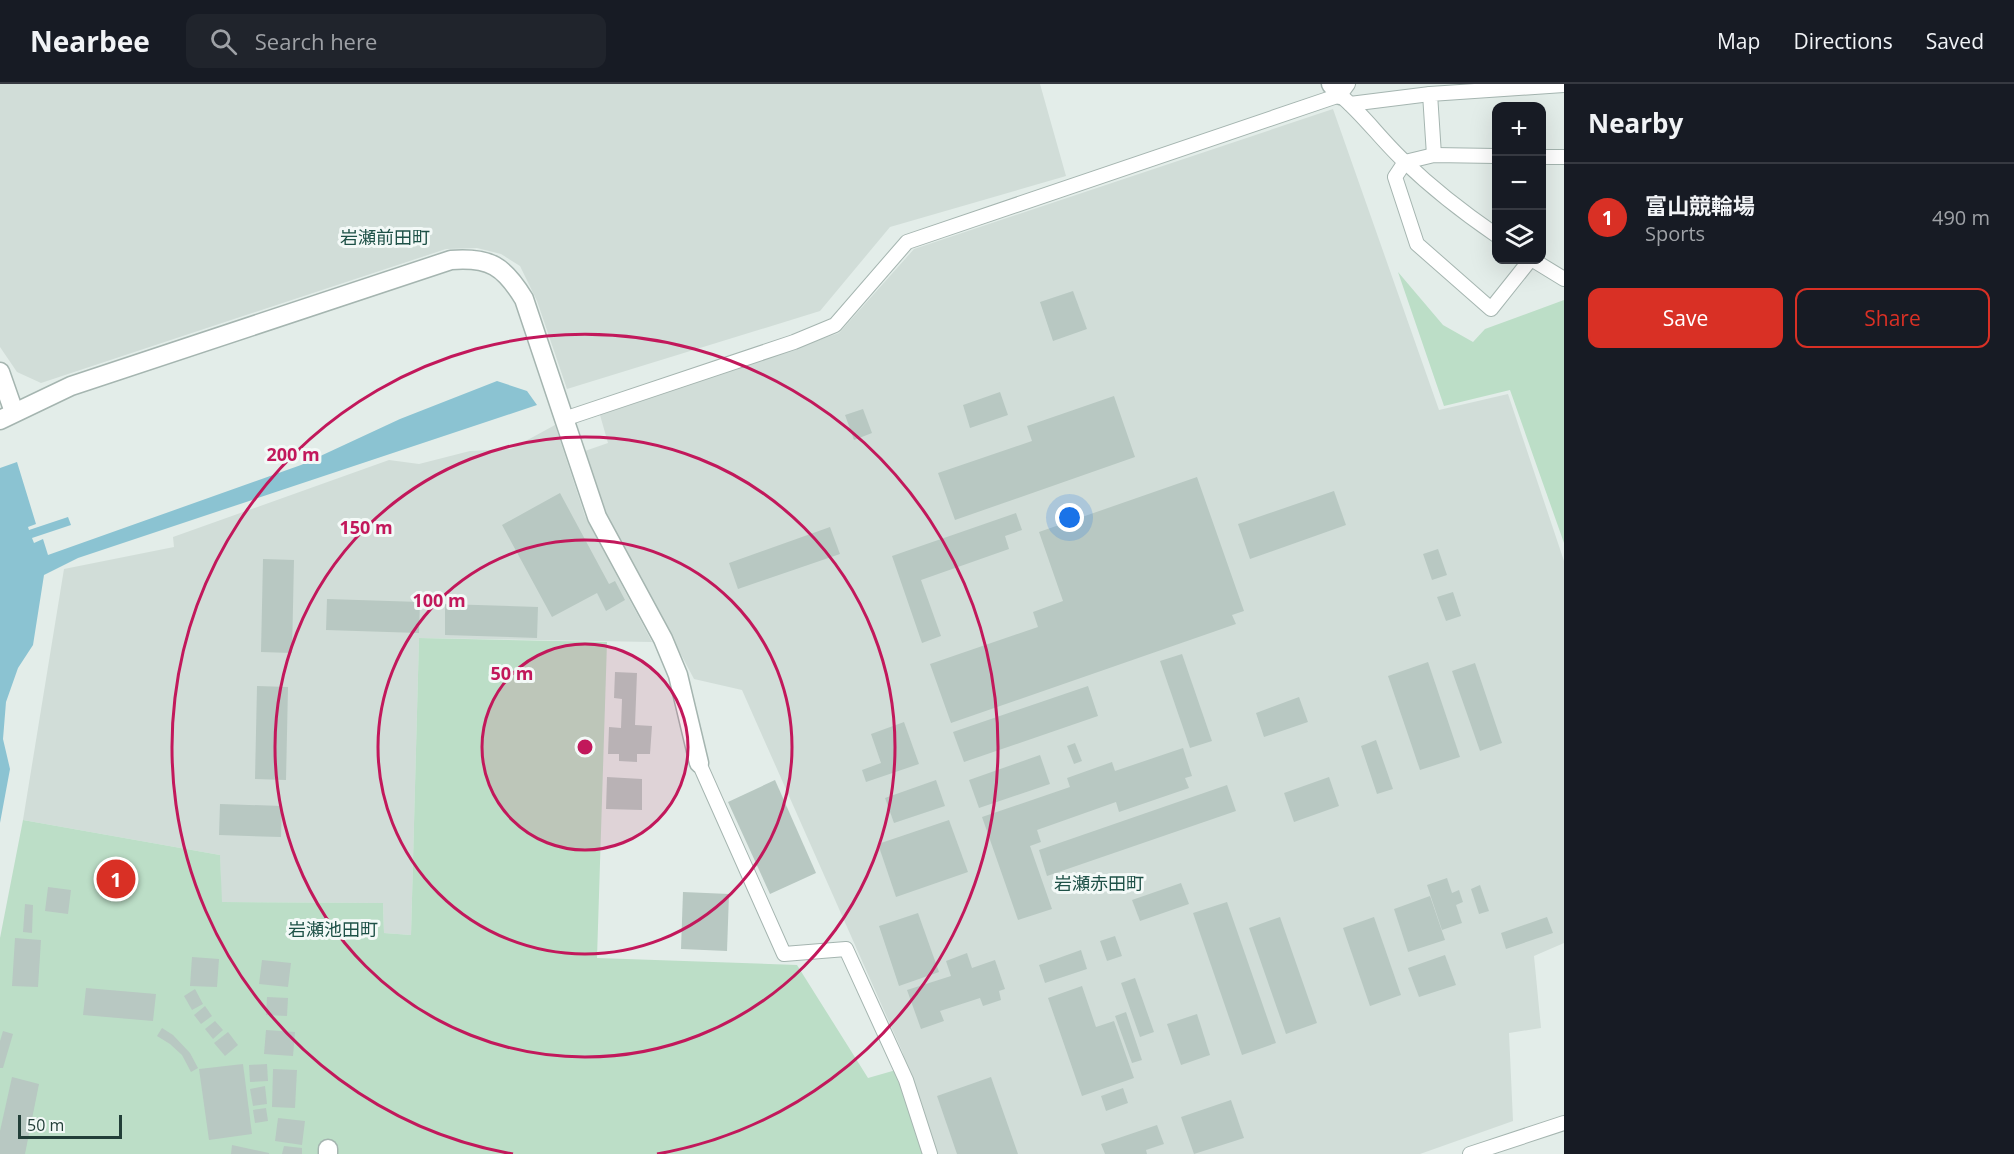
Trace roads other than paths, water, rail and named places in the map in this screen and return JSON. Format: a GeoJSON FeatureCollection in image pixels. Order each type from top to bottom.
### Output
{"type":"FeatureCollection","features":[{"type":"Feature","properties":{"kind":"street"},"geometry":{"type":"LineString","coordinates":[[564,419],[794,342],[836,325],[907,242],[1342,92],[1430,94],[1564,85]]}},
{"type":"Feature","properties":{"kind":"street"},"geometry":{"type":"LineString","coordinates":[[1342,92],[1405,162],[1466,214],[1492,232]]}},
{"type":"Feature","properties":{"kind":"street"},"geometry":{"type":"LineString","coordinates":[[1430,94],[1434,154]]}},
{"type":"Feature","properties":{"kind":"street"},"geometry":{"type":"LineString","coordinates":[[1492,156],[1434,154],[1405,162],[1395,177],[1417,244],[1491,309],[1529,264]]}},
{"type":"Feature","properties":{"kind":"street"},"geometry":{"type":"LineString","coordinates":[[1546,157],[1564,157]]}},
{"type":"Feature","properties":{"kind":"street"},"geometry":{"type":"LineString","coordinates":[[0,372],[7,416],[82,382],[451,260],[474,258],[495,266],[513,281],[524,299],[597,518],[663,639],[678,675],[699,763],[784,954],[846,949],[906,1080],[930,1154]]}},
{"type":"Feature","properties":{"kind":"street"},"geometry":{"type":"LineString","coordinates":[[1539,264],[1564,279]]}},
{"type":"Feature","properties":{"kind":"street"},"geometry":{"type":"LineString","coordinates":[[1470,1154],[1564,1123]]}},
{"type":"Feature","properties":{"kind":"water"},"geometry":{"type":"Polygon","coordinates":[[[497,381],[527,391],[537,405],[78,558],[44,575],[33,645],[18,668],[6,702],[3,739],[10,769],[0,823],[0,468],[17,462],[36,524],[28,527],[29,530],[68,517],[71,525],[32,538],[34,543],[43,539],[48,555],[301,465],[400,419],[497,381]]]}},
{"type":"Feature","properties":{"kind":"place","name":"富山競輪場"},"geometry":{"type":"Point","coordinates":[116,879]}},
{"type":"Feature","properties":{"kind":"district","name":"岩瀬前田町"},"geometry":{"type":"Point","coordinates":[385,238]}},
{"type":"Feature","properties":{"kind":"district","name":"岩瀬赤田町"},"geometry":{"type":"Point","coordinates":[1099,884]}},
{"type":"Feature","properties":{"kind":"district","name":"岩瀬池田町"},"geometry":{"type":"Point","coordinates":[333,930]}}]}
